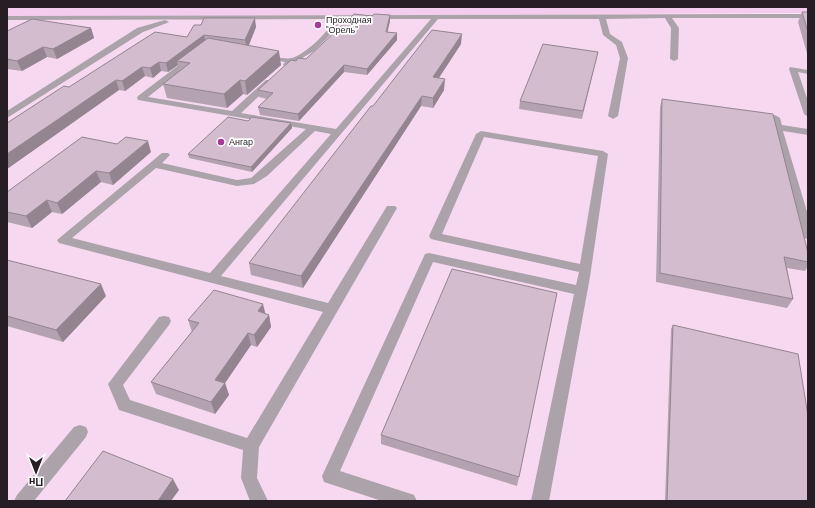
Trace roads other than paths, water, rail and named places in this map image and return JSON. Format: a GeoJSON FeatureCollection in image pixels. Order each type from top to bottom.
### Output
{"type":"FeatureCollection","features":[{"type":"Feature","properties":{"kind":"street"},"geometry":{"type":"LineString","coordinates":[[213,278],[434,20],[435,16]]}},
{"type":"Feature","properties":{"kind":"street"},"geometry":{"type":"LineString","coordinates":[[7,18],[808,16]]}},
{"type":"Feature","properties":{"kind":"street"},"geometry":{"type":"LineString","coordinates":[[234,114],[292,60],[308,51],[335,26],[340,17]]}},
{"type":"Feature","properties":{"kind":"street"},"geometry":{"type":"LineString","coordinates":[[602,17],[607,35],[619,44],[624,58],[613,116]]}},
{"type":"Feature","properties":{"kind":"street"},"geometry":{"type":"LineString","coordinates":[[666,17],[675,28],[674,59]]}},
{"type":"Feature","properties":{"kind":"street"},"geometry":{"type":"LineString","coordinates":[[7,115],[140,30],[170,20],[199,18]]}},
{"type":"Feature","properties":{"kind":"street"},"geometry":{"type":"LineString","coordinates":[[255,54],[292,60]]}},
{"type":"Feature","properties":{"kind":"street"},"geometry":{"type":"LineString","coordinates":[[197,56],[141,98],[338,132]]}},
{"type":"Feature","properties":{"kind":"street"},"geometry":{"type":"LineString","coordinates":[[808,72],[793,69],[808,114]]}},
{"type":"Feature","properties":{"kind":"street"},"geometry":{"type":"LineString","coordinates":[[808,132],[776,122],[808,235]]}},
{"type":"Feature","properties":{"kind":"street"},"geometry":{"type":"LineString","coordinates":[[154,164],[237,184],[254,181],[313,128]]}},
{"type":"Feature","properties":{"kind":"street"},"geometry":{"type":"LineString","coordinates":[[540,501],[585,269],[603,154],[481,134],[435,236],[585,269]]}},
{"type":"Feature","properties":{"kind":"street"},"geometry":{"type":"LineString","coordinates":[[165,155],[63,240],[331,308]]}},
{"type":"Feature","properties":{"kind":"street"},"geometry":{"type":"LineString","coordinates":[[259,501],[249,478],[251,446],[391,208]]}},
{"type":"Feature","properties":{"kind":"street"},"geometry":{"type":"LineString","coordinates":[[408,501],[330,476],[429,257],[581,290]]}},
{"type":"Feature","properties":{"kind":"street"},"geometry":{"type":"LineString","coordinates":[[164,321],[115,384],[124,405],[251,446]]}},
{"type":"Feature","properties":{"kind":"street"},"geometry":{"type":"LineString","coordinates":[[23,501],[80,432]]}},
{"type":"Feature","properties":{"kind":"place","name":"Проходная \"Орель\""},"geometry":{"type":"Point","coordinates":[318,25]}},
{"type":"Feature","properties":{"kind":"place","name":"Ангар"},"geometry":{"type":"Point","coordinates":[221,142]}}]}
